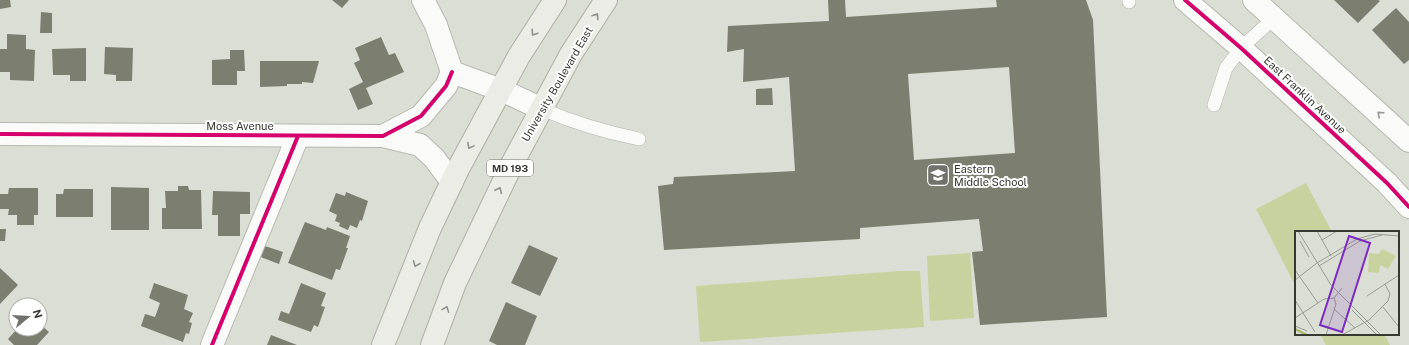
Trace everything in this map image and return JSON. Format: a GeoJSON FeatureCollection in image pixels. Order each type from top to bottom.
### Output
{"type":"FeatureCollection","features":[{"type":"Feature","properties":{"kind":"main road"},"geometry":{"type":"LineString","coordinates":[[383,345],[430,228],[452,182],[519,56],[555,0]]}},
{"type":"Feature","properties":{"kind":"main road","name":"University Boulevard East"},"geometry":{"type":"LineString","coordinates":[[432,345],[455,283],[512,164],[571,54],[606,0]]}},
{"type":"Feature","properties":{"kind":"street"},"geometry":{"type":"LineString","coordinates":[[423,0],[436,25],[452,72],[500,90],[542,109]]}},
{"type":"Feature","properties":{"kind":"street","name":"East Franklin Avenue"},"geometry":{"type":"LineString","coordinates":[[1185,0],[1241,48],[1387,183],[1409,207]]}},
{"type":"Feature","properties":{"kind":"street"},"geometry":{"type":"LineString","coordinates":[[1254,0],[1409,141]]}},
{"type":"Feature","properties":{"kind":"street","name":"Moss Avenue"},"geometry":{"type":"LineString","coordinates":[[383,136],[421,116],[446,86],[452,72]]}},
{"type":"Feature","properties":{"kind":"street","name":"Moss Avenue"},"geometry":{"type":"LineString","coordinates":[[0,134],[383,136],[420,145],[434,158],[452,182]]}},
{"type":"Feature","properties":{"kind":"street"},"geometry":{"type":"LineString","coordinates":[[212,345],[298,136]]}},
{"type":"Feature","properties":{"kind":"lane"},"geometry":{"type":"LineString","coordinates":[[1214,105],[1226,68],[1241,48],[1274,18]]}},
{"type":"Feature","properties":{"kind":"lane"},"geometry":{"type":"LineString","coordinates":[[542,109],[568,120],[606,132],[639,139]]}},
{"type":"Feature","properties":{"kind":"green space"},"geometry":{"type":"Polygon","coordinates":[[[1306,183],[1331,231],[1295,231],[1295,285],[1256,209],[1306,183]]]}},
{"type":"Feature","properties":{"kind":"green space"},"geometry":{"type":"Polygon","coordinates":[[[970,253],[974,318],[930,321],[927,256],[970,253]]]}},
{"type":"Feature","properties":{"kind":"green space"},"geometry":{"type":"Polygon","coordinates":[[[900,271],[920,271],[924,327],[700,342],[696,286],[900,271]]]}},
{"type":"Feature","properties":{"kind":"green space"},"geometry":{"type":"Polygon","coordinates":[[[1321,335],[1385,335],[1390,345],[1326,345],[1321,335]]]}},
{"type":"Feature","properties":{"kind":"building"},"geometry":{"type":"Polygon","coordinates":[[[0,0],[10,0],[11,7],[0,9],[0,0]]]}},
{"type":"Feature","properties":{"kind":"building"},"geometry":{"type":"Polygon","coordinates":[[[332,0],[349,0],[342,8],[332,0]]]}},
{"type":"Feature","properties":{"kind":"building","name":"Eastern Middle School"},"geometry":{"type":"Polygon","coordinates":[[[828,0],[845,0],[846,17],[997,7],[996,0],[1086,0],[1093,20],[1107,317],[980,325],[972,252],[983,251],[979,219],[860,228],[860,239],[664,250],[658,186],[673,184],[674,177],[795,171],[789,77],[743,82],[744,49],[727,52],[728,26],[829,21],[828,0]],[[1009,67],[908,74],[914,160],[1015,153],[1009,67]]]}},
{"type":"Feature","properties":{"kind":"building"},"geometry":{"type":"Polygon","coordinates":[[[1334,0],[1378,0],[1380,1],[1358,23],[1334,0]]]}},
{"type":"Feature","properties":{"kind":"building"},"geometry":{"type":"Polygon","coordinates":[[[1396,8],[1409,22],[1409,60],[1404,64],[1372,30],[1396,8]]]}},
{"type":"Feature","properties":{"kind":"building"},"geometry":{"type":"Polygon","coordinates":[[[41,12],[52,13],[52,33],[40,33],[41,12]]]}},
{"type":"Feature","properties":{"kind":"building"},"geometry":{"type":"Polygon","coordinates":[[[7,34],[26,35],[26,49],[35,50],[34,81],[10,80],[10,72],[0,72],[0,49],[7,49],[7,34]]]}},
{"type":"Feature","properties":{"kind":"building"},"geometry":{"type":"Polygon","coordinates":[[[381,37],[389,55],[395,53],[404,72],[366,88],[373,104],[358,110],[349,89],[363,82],[354,63],[360,60],[355,48],[381,37]]]}},
{"type":"Feature","properties":{"kind":"building"},"geometry":{"type":"Polygon","coordinates":[[[105,47],[133,48],[132,81],[116,81],[116,75],[104,74],[105,47]]]}},
{"type":"Feature","properties":{"kind":"building"},"geometry":{"type":"Polygon","coordinates":[[[86,48],[86,81],[70,81],[70,75],[53,75],[52,49],[86,48]]]}},
{"type":"Feature","properties":{"kind":"building"},"geometry":{"type":"Polygon","coordinates":[[[230,50],[244,50],[245,71],[237,71],[237,85],[212,85],[212,60],[230,59],[230,50]]]}},
{"type":"Feature","properties":{"kind":"building"},"geometry":{"type":"Polygon","coordinates":[[[260,61],[319,61],[313,83],[302,82],[302,84],[287,84],[287,86],[260,87],[260,61]]]}},
{"type":"Feature","properties":{"kind":"building"},"geometry":{"type":"Polygon","coordinates":[[[772,88],[773,105],[756,105],[756,89],[772,88]]]}},
{"type":"Feature","properties":{"kind":"building"},"geometry":{"type":"Polygon","coordinates":[[[178,186],[188,186],[189,190],[201,190],[202,229],[162,229],[162,208],[166,208],[165,191],[178,191],[178,186]]]}},
{"type":"Feature","properties":{"kind":"building"},"geometry":{"type":"Polygon","coordinates":[[[111,187],[149,188],[149,230],[111,230],[111,187]]]}},
{"type":"Feature","properties":{"kind":"building"},"geometry":{"type":"Polygon","coordinates":[[[9,188],[38,188],[38,215],[34,215],[34,225],[17,225],[17,215],[8,215],[9,209],[0,209],[0,194],[8,194],[9,188]]]}},
{"type":"Feature","properties":{"kind":"building"},"geometry":{"type":"Polygon","coordinates":[[[64,189],[93,189],[93,217],[56,217],[56,194],[63,194],[64,189]]]}},
{"type":"Feature","properties":{"kind":"building"},"geometry":{"type":"Polygon","coordinates":[[[213,191],[250,192],[250,214],[240,214],[240,236],[218,236],[218,215],[212,215],[213,191]]]}},
{"type":"Feature","properties":{"kind":"building"},"geometry":{"type":"Polygon","coordinates":[[[346,192],[368,201],[362,221],[360,220],[357,228],[350,225],[348,230],[339,226],[340,223],[335,221],[337,215],[329,211],[336,193],[345,196],[346,192]]]}},
{"type":"Feature","properties":{"kind":"building"},"geometry":{"type":"Polygon","coordinates":[[[305,222],[326,230],[327,227],[350,236],[346,248],[348,248],[340,270],[336,269],[332,280],[288,263],[305,222]]]}},
{"type":"Feature","properties":{"kind":"building"},"geometry":{"type":"Polygon","coordinates":[[[0,229],[6,229],[5,241],[0,241],[0,229]]]}},
{"type":"Feature","properties":{"kind":"building"},"geometry":{"type":"Polygon","coordinates":[[[262,245],[283,252],[279,264],[258,256],[262,245]]]}},
{"type":"Feature","properties":{"kind":"building"},"geometry":{"type":"Polygon","coordinates":[[[529,245],[558,258],[540,296],[511,283],[529,245]]]}},
{"type":"Feature","properties":{"kind":"building"},"geometry":{"type":"Polygon","coordinates":[[[0,268],[18,285],[0,304],[0,268]]]}},
{"type":"Feature","properties":{"kind":"building"},"geometry":{"type":"Polygon","coordinates":[[[154,283],[188,295],[184,309],[193,313],[189,322],[192,323],[189,334],[186,333],[183,342],[141,326],[145,314],[155,317],[160,303],[149,298],[154,283]]]}},
{"type":"Feature","properties":{"kind":"building"},"geometry":{"type":"Polygon","coordinates":[[[301,283],[326,293],[321,306],[325,307],[318,327],[314,325],[311,332],[278,320],[281,311],[289,314],[301,283]]]}},
{"type":"Feature","properties":{"kind":"building"},"geometry":{"type":"Polygon","coordinates":[[[506,302],[537,316],[525,345],[497,345],[489,341],[506,302]]]}},
{"type":"Feature","properties":{"kind":"building"},"geometry":{"type":"Polygon","coordinates":[[[271,335],[297,345],[267,345],[271,335]]]}},
{"type":"Feature","properties":{"kind":"building"},"geometry":{"type":"Polygon","coordinates":[[[10,337],[44,337],[37,345],[14,345],[8,339],[10,337]]]}},
{"type":"Feature","properties":{"kind":"cycle path"},"geometry":{"type":"LineString","coordinates":[[1185,0],[1241,48],[1387,183],[1409,207]]}},
{"type":"Feature","properties":{"kind":"cycle path"},"geometry":{"type":"LineString","coordinates":[[0,134],[383,136],[421,116],[446,86],[452,72]]}},
{"type":"Feature","properties":{"kind":"cycle path"},"geometry":{"type":"LineString","coordinates":[[212,345],[298,136]]}},
{"type":"Feature","properties":{"kind":"place","name":"Eastern Middle School"},"geometry":{"type":"Point","coordinates":[938,175]}}]}
